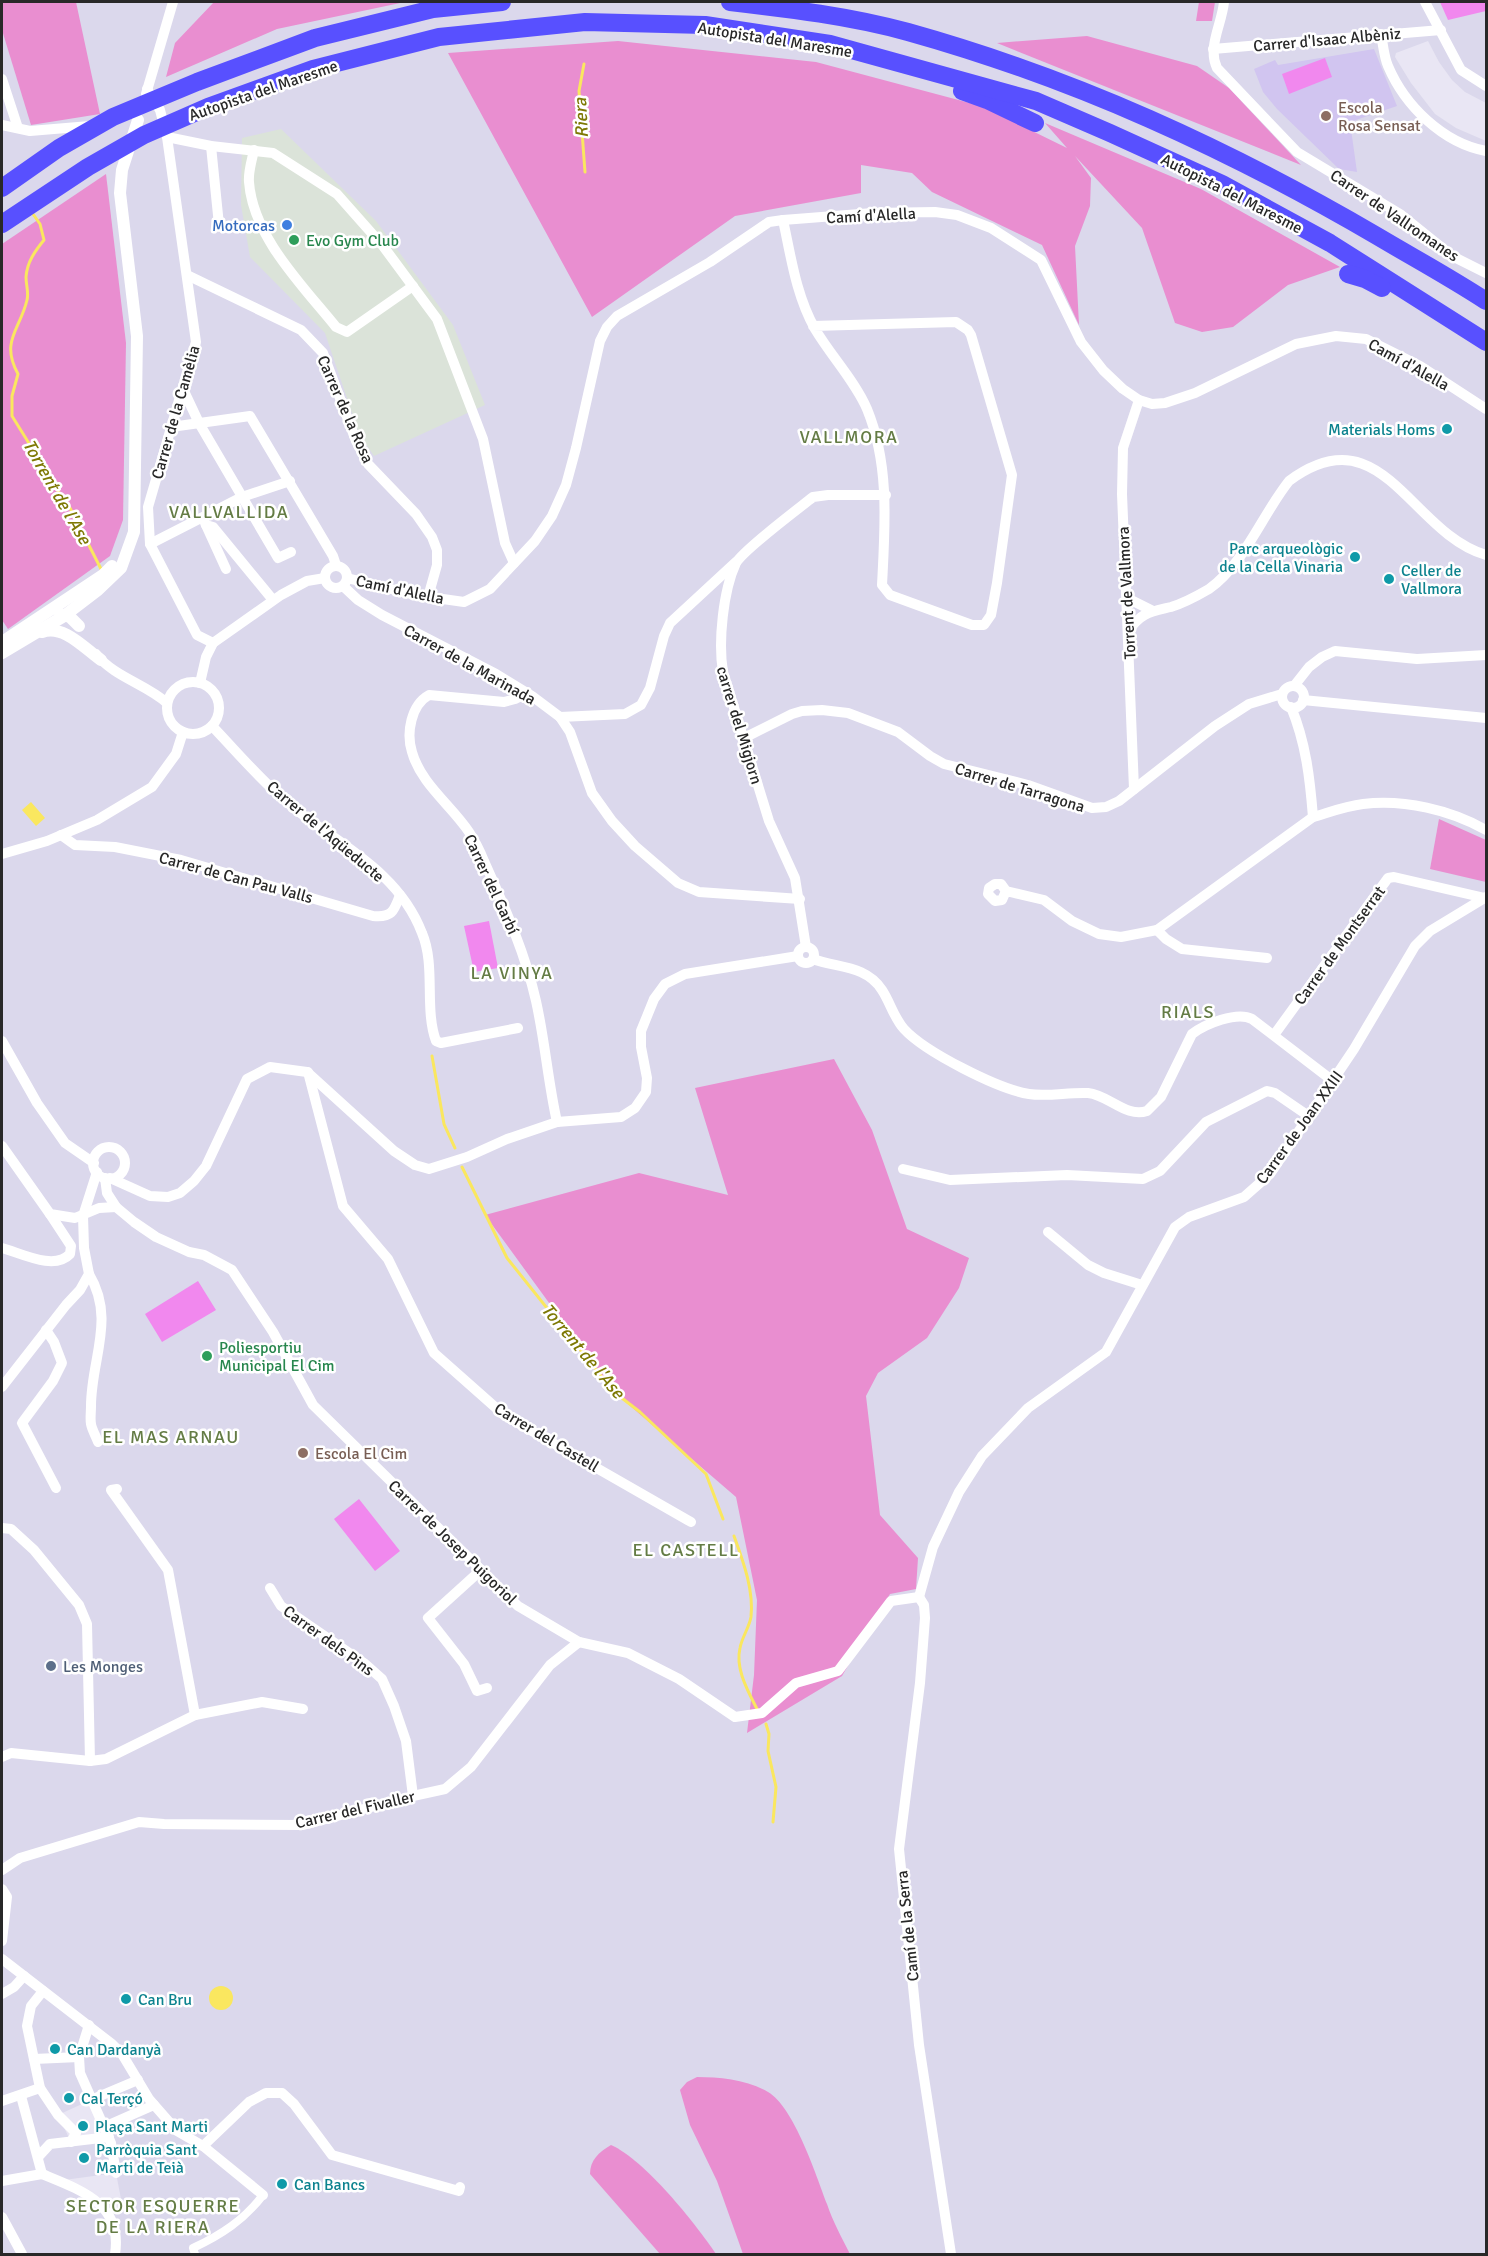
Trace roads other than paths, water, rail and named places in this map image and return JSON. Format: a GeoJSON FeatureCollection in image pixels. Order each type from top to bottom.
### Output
{"type":"FeatureCollection","features":[{"type":"Feature","properties":{"kind":"highway","name":"Autopista del Maresme"},"geometry":{"type":"LineString","coordinates":[[2,188],[59,148],[113,117],[197,82],[315,38],[433,9],[502,2]]}},
{"type":"Feature","properties":{"kind":"highway","name":"Autopista del Maresme"},"geometry":{"type":"LineString","coordinates":[[730,2],[833,15],[907,32],[1048,76],[1126,107],[1218,150],[1307,196],[1486,301]]}},
{"type":"Feature","properties":{"kind":"highway","name":"Autopista del Maresme"},"geometry":{"type":"LineString","coordinates":[[2,224],[88,167],[144,135],[208,107],[313,69],[439,37],[585,22],[705,26],[831,44],[1036,101],[1222,184],[1330,243],[1486,345]]}},
{"type":"Feature","properties":{"kind":"highway"},"geometry":{"type":"LineString","coordinates":[[831,44],[987,100],[1035,123]]}},
{"type":"Feature","properties":{"kind":"highway"},"geometry":{"type":"LineString","coordinates":[[1348,274],[1365,279],[1486,345]]}},
{"type":"Feature","properties":{"kind":"street"},"geometry":{"type":"LineString","coordinates":[[2,652],[81,605],[122,568],[134,532],[137,336],[120,193],[122,170],[173,2]]}},
{"type":"Feature","properties":{"kind":"street"},"geometry":{"type":"LineString","coordinates":[[1213,49],[1220,29],[1224,2]]}},
{"type":"Feature","properties":{"kind":"street"},"geometry":{"type":"LineString","coordinates":[[1425,2],[1461,70],[1486,86]]}},
{"type":"Feature","properties":{"kind":"street","name":"Carrer d'Isaac Albèniz"},"geometry":{"type":"LineString","coordinates":[[1213,49],[1441,30]]}},
{"type":"Feature","properties":{"kind":"street"},"geometry":{"type":"LineString","coordinates":[[1382,34],[1387,64],[1401,91],[1417,110],[1436,128],[1462,144],[1486,151]]}},
{"type":"Feature","properties":{"kind":"street","name":"Carrer de Vallromanes"},"geometry":{"type":"LineString","coordinates":[[1213,49],[1213,60],[1217,68],[1297,152],[1400,214],[1452,255],[1486,273]]}},
{"type":"Feature","properties":{"kind":"street"},"geometry":{"type":"LineString","coordinates":[[2,79],[18,128]]}},
{"type":"Feature","properties":{"kind":"street","name":"Carrer de la Camèlia"},"geometry":{"type":"LineString","coordinates":[[147,89],[160,110],[167,137],[196,342],[148,507],[150,544]]}},
{"type":"Feature","properties":{"kind":"street"},"geometry":{"type":"LineString","coordinates":[[2,125],[30,131],[138,120]]}},
{"type":"Feature","properties":{"kind":"street"},"geometry":{"type":"LineString","coordinates":[[167,137],[211,146],[273,153],[337,194],[383,246],[437,319],[475,413],[483,439],[505,543],[514,563]]}},
{"type":"Feature","properties":{"kind":"street"},"geometry":{"type":"LineString","coordinates":[[211,146],[219,225]]}},
{"type":"Feature","properties":{"kind":"street"},"geometry":{"type":"LineString","coordinates":[[258,150],[249,179],[250,193],[262,230],[336,327],[347,332],[413,286]]}},
{"type":"Feature","properties":{"kind":"street","name":"Camí d'Alella"},"geometry":{"type":"LineString","coordinates":[[345,582],[464,602],[490,589],[535,541],[552,516],[566,485],[600,341],[607,327],[617,316],[692,273],[769,222],[911,212],[957,215],[991,228],[1041,260],[1081,342],[1103,370],[1123,389],[1139,400],[1152,404],[1165,403],[1195,393],[1296,344],[1336,336],[1365,339],[1420,366],[1486,409]]}},
{"type":"Feature","properties":{"kind":"street"},"geometry":{"type":"LineString","coordinates":[[783,220],[797,287],[813,326],[831,355],[856,387],[867,409],[876,440],[886,495],[882,585],[890,595],[972,625],[984,625],[991,615],[1012,475],[971,335],[968,330],[956,322],[813,326]]}},
{"type":"Feature","properties":{"kind":"street","name":"Carrer de la Rosa"},"geometry":{"type":"LineString","coordinates":[[187,275],[301,330],[323,353],[356,441],[368,464],[416,514],[432,537],[437,550],[437,565],[428,597]]}},
{"type":"Feature","properties":{"kind":"street"},"geometry":{"type":"LineString","coordinates":[[183,389],[199,423],[278,558],[291,552]]}},
{"type":"Feature","properties":{"kind":"street","name":"Torrent de Vallmora"},"geometry":{"type":"LineString","coordinates":[[1134,789],[1122,494],[1123,448],[1139,400]]}},
{"type":"Feature","properties":{"kind":"street"},"geometry":{"type":"LineString","coordinates":[[171,428],[250,416],[290,481],[333,556],[336,566]]}},
{"type":"Feature","properties":{"kind":"street"},"geometry":{"type":"LineString","coordinates":[[1128,631],[1135,621],[1150,610],[1190,600],[1209,588],[1235,562],[1289,481],[1302,471],[1329,460],[1352,461],[1373,467],[1387,476],[1456,542],[1486,555]]}},
{"type":"Feature","properties":{"kind":"street"},"geometry":{"type":"LineString","coordinates":[[213,643],[197,635],[150,544],[204,521],[242,497],[290,481]]}},
{"type":"Feature","properties":{"kind":"street"},"geometry":{"type":"LineString","coordinates":[[560,717],[625,714],[641,705],[650,688],[664,636],[670,623],[813,497],[886,495]]}},
{"type":"Feature","properties":{"kind":"street"},"geometry":{"type":"LineString","coordinates":[[204,521],[213,527],[273,600]]}},
{"type":"Feature","properties":{"kind":"street"},"geometry":{"type":"LineString","coordinates":[[204,521],[226,569]]}},
{"type":"Feature","properties":{"kind":"street"},"geometry":{"type":"LineString","coordinates":[[67,635],[60,624],[63,608],[83,594],[128,551]]}},
{"type":"Feature","properties":{"kind":"street"},"geometry":{"type":"LineString","coordinates":[[220,557],[234,552]]}},
{"type":"Feature","properties":{"kind":"street","name":"carrer del Migjorn"},"geometry":{"type":"LineString","coordinates":[[737,562],[727,596],[720,651],[723,672],[769,821],[795,878],[806,947]]}},
{"type":"Feature","properties":{"kind":"street"},"geometry":{"type":"LineString","coordinates":[[336,566],[343,568],[345,582],[332,587],[325,578],[328,569],[336,566]]}},
{"type":"Feature","properties":{"kind":"street"},"geometry":{"type":"LineString","coordinates":[[2,644],[103,575]]}},
{"type":"Feature","properties":{"kind":"street"},"geometry":{"type":"LineString","coordinates":[[200,683],[206,657],[213,643],[273,600],[307,581],[325,578]]}},
{"type":"Feature","properties":{"kind":"street","name":"Carrer de la Marinada"},"geometry":{"type":"LineString","coordinates":[[345,582],[358,600],[382,615],[496,674],[560,717]]}},
{"type":"Feature","properties":{"kind":"street"},"geometry":{"type":"LineString","coordinates":[[1127,598],[1150,610]]}},
{"type":"Feature","properties":{"kind":"street"},"geometry":{"type":"LineString","coordinates":[[81,605],[79,626],[83,638],[101,660]]}},
{"type":"Feature","properties":{"kind":"street"},"geometry":{"type":"LineString","coordinates":[[2,644],[50,616],[70,617],[79,626]]}},
{"type":"Feature","properties":{"kind":"street"},"geometry":{"type":"LineString","coordinates":[[24,638],[48,630],[56,630],[67,635],[127,678],[158,694],[167,703]]}},
{"type":"Feature","properties":{"kind":"street"},"geometry":{"type":"LineString","coordinates":[[1313,817],[1308,765],[1299,726],[1292,708],[1284,703],[1282,694],[1288,687],[1294,686],[1309,667],[1335,651],[1417,659],[1486,655]]}},
{"type":"Feature","properties":{"kind":"street"},"geometry":{"type":"LineString","coordinates":[[187,682],[200,683],[210,688],[218,703],[219,711],[212,726],[198,733],[183,732],[170,720],[167,703],[180,685],[187,682]]}},
{"type":"Feature","properties":{"kind":"street"},"geometry":{"type":"LineString","coordinates":[[1292,708],[1298,706],[1303,700],[1302,692],[1294,686]]}},
{"type":"Feature","properties":{"kind":"street","name":"Carrer del Garbí"},"geometry":{"type":"LineString","coordinates":[[527,693],[504,702],[429,695],[417,705],[409,734],[411,749],[418,768],[470,833],[516,936],[536,1000],[557,1122]]}},
{"type":"Feature","properties":{"kind":"street","name":"Carrer de Tarragona"},"geometry":{"type":"LineString","coordinates":[[744,738],[792,714],[812,709],[862,717],[888,727],[944,764],[1028,785],[1092,808],[1110,806],[1215,726],[1249,704],[1282,694]]}},
{"type":"Feature","properties":{"kind":"street"},"geometry":{"type":"LineString","coordinates":[[1303,700],[1486,718]]}},
{"type":"Feature","properties":{"kind":"street"},"geometry":{"type":"LineString","coordinates":[[560,717],[570,732],[592,793],[612,821],[635,846],[678,883],[699,892],[800,899]]}},
{"type":"Feature","properties":{"kind":"street","name":"Carrer de l'Aqüeducte"},"geometry":{"type":"LineString","coordinates":[[212,726],[286,801],[353,849],[374,867],[411,910],[423,935],[430,980],[431,1027],[436,1041],[441,1043],[518,1029]]}},
{"type":"Feature","properties":{"kind":"street"},"geometry":{"type":"LineString","coordinates":[[2,854],[61,835],[97,820],[152,788],[176,754],[183,732]]}},
{"type":"Feature","properties":{"kind":"street"},"geometry":{"type":"LineString","coordinates":[[1006,891],[1044,900],[1072,921],[1099,934],[1121,937],[1157,930],[1313,817],[1342,808],[1386,803],[1432,809],[1453,814],[1486,830]]}},
{"type":"Feature","properties":{"kind":"street","name":"Carrer de Can Pau Valls"},"geometry":{"type":"LineString","coordinates":[[61,835],[75,845],[115,847],[181,860],[373,916],[384,917],[389,914],[394,910],[400,895]]}},
{"type":"Feature","properties":{"kind":"street","name":"Carrer de Montserrat"},"geometry":{"type":"LineString","coordinates":[[1274,1035],[1388,878],[1394,877],[1486,898]]}},
{"type":"Feature","properties":{"kind":"street","name":"Carrer de Joan XXIII"},"geometry":{"type":"LineString","coordinates":[[919,1597],[933,1547],[958,1492],[982,1456],[1028,1408],[1106,1352],[1175,1227],[1189,1218],[1230,1203],[1256,1188],[1270,1174],[1354,1049],[1415,946],[1430,932],[1486,898]]}},
{"type":"Feature","properties":{"kind":"street"},"geometry":{"type":"LineString","coordinates":[[1157,930],[1182,949],[1267,958]]}},
{"type":"Feature","properties":{"kind":"street"},"geometry":{"type":"LineString","coordinates":[[798,956],[800,950],[806,947],[812,950],[813,959]]}},
{"type":"Feature","properties":{"kind":"street"},"geometry":{"type":"LineString","coordinates":[[2,1041],[37,1103],[65,1143],[79,1152],[101,1173],[124,1186],[150,1196],[168,1197],[180,1192],[194,1181],[206,1166],[247,1079],[270,1067],[308,1072],[394,1151],[415,1165],[429,1169],[468,1157],[507,1139],[557,1122],[621,1117],[635,1108],[646,1092],[647,1078],[641,1047],[641,1031],[654,999],[665,984],[685,974],[798,956]]}},
{"type":"Feature","properties":{"kind":"street"},"geometry":{"type":"LineString","coordinates":[[798,956],[806,963],[813,959],[867,975],[882,990],[904,1030],[936,1053],[977,1075],[1029,1094],[1088,1093],[1099,1095],[1134,1113],[1147,1112],[1161,1097],[1182,1057],[1189,1037],[1195,1031],[1244,1016],[1274,1035],[1333,1081]]}},
{"type":"Feature","properties":{"kind":"street","name":"Carrer del Castell"},"geometry":{"type":"LineString","coordinates":[[308,1072],[344,1206],[388,1259],[434,1353],[504,1415],[691,1522]]}},
{"type":"Feature","properties":{"kind":"street"},"geometry":{"type":"LineString","coordinates":[[903,1169],[950,1180],[1067,1175],[1143,1179],[1160,1171],[1206,1122],[1267,1091],[1275,1093],[1310,1117]]}},
{"type":"Feature","properties":{"kind":"street"},"geometry":{"type":"LineString","coordinates":[[2,1146],[71,1246],[70,1254],[66,1259],[59,1261],[43,1261],[2,1248]]}},
{"type":"Feature","properties":{"kind":"street"},"geometry":{"type":"LineString","coordinates":[[79,1152],[98,1152],[107,1147],[118,1149],[124,1157],[124,1168],[130,1181],[139,1191]]}},
{"type":"Feature","properties":{"kind":"street"},"geometry":{"type":"LineString","coordinates":[[98,1152],[101,1173],[83,1216],[84,1248],[89,1274],[99,1292],[101,1312],[102,1337],[91,1389],[91,1424],[98,1442]]}},
{"type":"Feature","properties":{"kind":"street"},"geometry":{"type":"LineString","coordinates":[[101,1173],[119,1175],[124,1168]]}},
{"type":"Feature","properties":{"kind":"street","name":"Carrer de Josep Puigoriol"},"geometry":{"type":"LineString","coordinates":[[101,1173],[116,1207],[156,1237],[189,1252],[204,1255],[232,1270],[273,1332],[313,1405],[518,1606],[579,1642],[628,1653],[679,1679],[735,1717],[762,1713],[796,1683],[838,1671],[891,1601],[919,1597]]}},
{"type":"Feature","properties":{"kind":"street"},"geometry":{"type":"LineString","coordinates":[[110,1197],[124,1186]]}},
{"type":"Feature","properties":{"kind":"street"},"geometry":{"type":"LineString","coordinates":[[50,1214],[63,1217],[83,1216],[99,1208],[116,1207]]}},
{"type":"Feature","properties":{"kind":"street"},"geometry":{"type":"LineString","coordinates":[[1048,1232],[1088,1265],[1104,1273],[1142,1285]]}},
{"type":"Feature","properties":{"kind":"street"},"geometry":{"type":"LineString","coordinates":[[2,1388],[80,1290],[89,1274]]}},
{"type":"Feature","properties":{"kind":"street"},"geometry":{"type":"LineString","coordinates":[[46,1330],[54,1342],[62,1363],[53,1381],[22,1423],[56,1488]]}},
{"type":"Feature","properties":{"kind":"street"},"geometry":{"type":"LineString","coordinates":[[117,1489],[111,1490],[168,1570],[195,1715]]}},
{"type":"Feature","properties":{"kind":"street"},"geometry":{"type":"LineString","coordinates":[[2,1527],[11,1529],[34,1550],[79,1605],[87,1624],[90,1761]]}},
{"type":"Feature","properties":{"kind":"street"},"geometry":{"type":"LineString","coordinates":[[482,1570],[428,1618],[464,1664],[477,1691],[487,1688]]}},
{"type":"Feature","properties":{"kind":"street","name":"Carrer dels Pins"},"geometry":{"type":"LineString","coordinates":[[270,1588],[281,1606],[364,1663],[382,1679],[406,1741],[413,1796]]}},
{"type":"Feature","properties":{"kind":"street","name":"Camí de la Serra"},"geometry":{"type":"LineString","coordinates":[[919,1597],[924,1605],[925,1618],[920,1683],[899,1849],[919,2045],[951,2254]]}},
{"type":"Feature","properties":{"kind":"street","name":"Carrer del Fivaller"},"geometry":{"type":"LineString","coordinates":[[2,1870],[20,1858],[139,1822],[303,1825],[445,1789],[471,1767],[550,1665],[579,1642]]}},
{"type":"Feature","properties":{"kind":"street"},"geometry":{"type":"LineString","coordinates":[[2,1757],[11,1753],[90,1761],[106,1759],[195,1715],[262,1702],[303,1709]]}},
{"type":"Feature","properties":{"kind":"street"},"geometry":{"type":"LineString","coordinates":[[2,1889],[7,1896],[2,1941]]}},
{"type":"Feature","properties":{"kind":"street"},"geometry":{"type":"LineString","coordinates":[[2,1959],[122,2054],[154,2105],[177,2131],[203,2146],[263,2195],[248,2214],[211,2240],[193,2248],[195,2254]]}},
{"type":"Feature","properties":{"kind":"street"},"geometry":{"type":"LineString","coordinates":[[2,1994],[14,1987],[24,1976]]}},
{"type":"Feature","properties":{"kind":"street"},"geometry":{"type":"LineString","coordinates":[[43,1991],[31,2006],[27,2026],[40,2088],[58,2115],[76,2133],[71,2142]]}},
{"type":"Feature","properties":{"kind":"street"},"geometry":{"type":"LineString","coordinates":[[88,2025],[79,2058],[80,2073],[106,2132],[116,2173]]}},
{"type":"Feature","properties":{"kind":"street"},"geometry":{"type":"LineString","coordinates":[[34,2059],[79,2058]]}},
{"type":"Feature","properties":{"kind":"street"},"geometry":{"type":"LineString","coordinates":[[93,2099],[138,2080]]}},
{"type":"Feature","properties":{"kind":"street"},"geometry":{"type":"LineString","coordinates":[[2,2101],[40,2088]]}},
{"type":"Feature","properties":{"kind":"street"},"geometry":{"type":"LineString","coordinates":[[203,2146],[249,2102],[266,2093],[282,2093],[294,2104],[332,2155],[459,2191],[460,2187]]}},
{"type":"Feature","properties":{"kind":"street"},"geometry":{"type":"LineString","coordinates":[[21,2096],[42,2174]]}},
{"type":"Feature","properties":{"kind":"street"},"geometry":{"type":"LineString","coordinates":[[38,2157],[50,2144],[71,2142],[106,2132],[154,2105]]}},
{"type":"Feature","properties":{"kind":"street"},"geometry":{"type":"LineString","coordinates":[[2,2181],[42,2174],[86,2192],[105,2210],[118,2237],[115,2254]]}},
{"type":"Feature","properties":{"kind":"street"},"geometry":{"type":"LineString","coordinates":[[2,2217],[22,2254]]}},
{"type":"Feature","properties":{"kind":"waterway","name":"Riera"},"geometry":{"type":"LineString","coordinates":[[584,64],[579,91],[585,172]]}},
{"type":"Feature","properties":{"kind":"waterway","name":"Torrent de l'Ase"},"geometry":{"type":"LineString","coordinates":[[33,214],[40,224],[44,240],[28,266],[27,300],[11,344],[13,363],[18,374],[12,396],[12,416],[40,461],[41,467],[70,508],[101,569]]}},
{"type":"Feature","properties":{"kind":"waterway","name":"Torrent de l'Ase"},"geometry":{"type":"LineString","coordinates":[[432,1056],[444,1124],[455,1148]]}},
{"type":"Feature","properties":{"kind":"waterway","name":"Torrent de l'Ase"},"geometry":{"type":"LineString","coordinates":[[462,1167],[507,1258],[614,1392],[640,1412],[706,1474],[723,1519]]}},
{"type":"Feature","properties":{"kind":"waterway","name":"Torrent de l'Ase"},"geometry":{"type":"LineString","coordinates":[[734,1536],[747,1576],[752,1607],[750,1621],[740,1648],[739,1664],[743,1680],[757,1709]]}},
{"type":"Feature","properties":{"kind":"waterway","name":"Torrent de l'Ase"},"geometry":{"type":"LineString","coordinates":[[766,1724],[769,1734],[768,1751],[776,1787],[773,1822]]}},
{"type":"Feature","properties":{"kind":"place","name":"Escola Rosa Sensat"},"geometry":{"type":"Point","coordinates":[1326,116]}},
{"type":"Feature","properties":{"kind":"place","name":"Motorcas"},"geometry":{"type":"Point","coordinates":[287,225]}},
{"type":"Feature","properties":{"kind":"place","name":"Evo Gym Club"},"geometry":{"type":"Point","coordinates":[294,240]}},
{"type":"Feature","properties":{"kind":"place","name":"Materials Homs"},"geometry":{"type":"Point","coordinates":[1447,429]}},
{"type":"Feature","properties":{"kind":"place","name":"Parc arqueològic de la Cella Vinaria"},"geometry":{"type":"Point","coordinates":[1355,557]}},
{"type":"Feature","properties":{"kind":"place","name":"Celler de Vallmora"},"geometry":{"type":"Point","coordinates":[1389,579]}},
{"type":"Feature","properties":{"kind":"place","name":"Poliesportiu Municipal El Cim"},"geometry":{"type":"Point","coordinates":[207,1356]}},
{"type":"Feature","properties":{"kind":"place","name":"Escola El Cim"},"geometry":{"type":"Point","coordinates":[303,1453]}},
{"type":"Feature","properties":{"kind":"place","name":"Les Monges"},"geometry":{"type":"Point","coordinates":[51,1666]}},
{"type":"Feature","properties":{"kind":"place","name":"Can Bru"},"geometry":{"type":"Point","coordinates":[126,1999]}},
{"type":"Feature","properties":{"kind":"place","name":"Can Dardanyà"},"geometry":{"type":"Point","coordinates":[55,2049]}},
{"type":"Feature","properties":{"kind":"place","name":"Cal Terçó"},"geometry":{"type":"Point","coordinates":[69,2098]}},
{"type":"Feature","properties":{"kind":"place","name":"Plaça Sant Marti"},"geometry":{"type":"Point","coordinates":[83,2126]}},
{"type":"Feature","properties":{"kind":"place","name":"Parròquia Sant Marti de Teià"},"geometry":{"type":"Point","coordinates":[84,2158]}},
{"type":"Feature","properties":{"kind":"place","name":"Can Bancs"},"geometry":{"type":"Point","coordinates":[282,2184]}},
{"type":"Feature","properties":{"kind":"district","name":"VALLMORA"},"geometry":{"type":"Point","coordinates":[849,437]}},
{"type":"Feature","properties":{"kind":"district","name":"VALLVALLIDA"},"geometry":{"type":"Point","coordinates":[229,512]}},
{"type":"Feature","properties":{"kind":"district","name":"LA VINYA"},"geometry":{"type":"Point","coordinates":[512,973]}},
{"type":"Feature","properties":{"kind":"district","name":"RIALS"},"geometry":{"type":"Point","coordinates":[1188,1012]}},
{"type":"Feature","properties":{"kind":"district","name":"EL MAS ARNAU"},"geometry":{"type":"Point","coordinates":[171,1437]}},
{"type":"Feature","properties":{"kind":"district","name":"EL CASTELL"},"geometry":{"type":"Point","coordinates":[686,1550]}},
{"type":"Feature","properties":{"kind":"district","name":"SECTOR ESQUERRE DE LA RIERA"},"geometry":{"type":"Point","coordinates":[153,2216]}}]}
